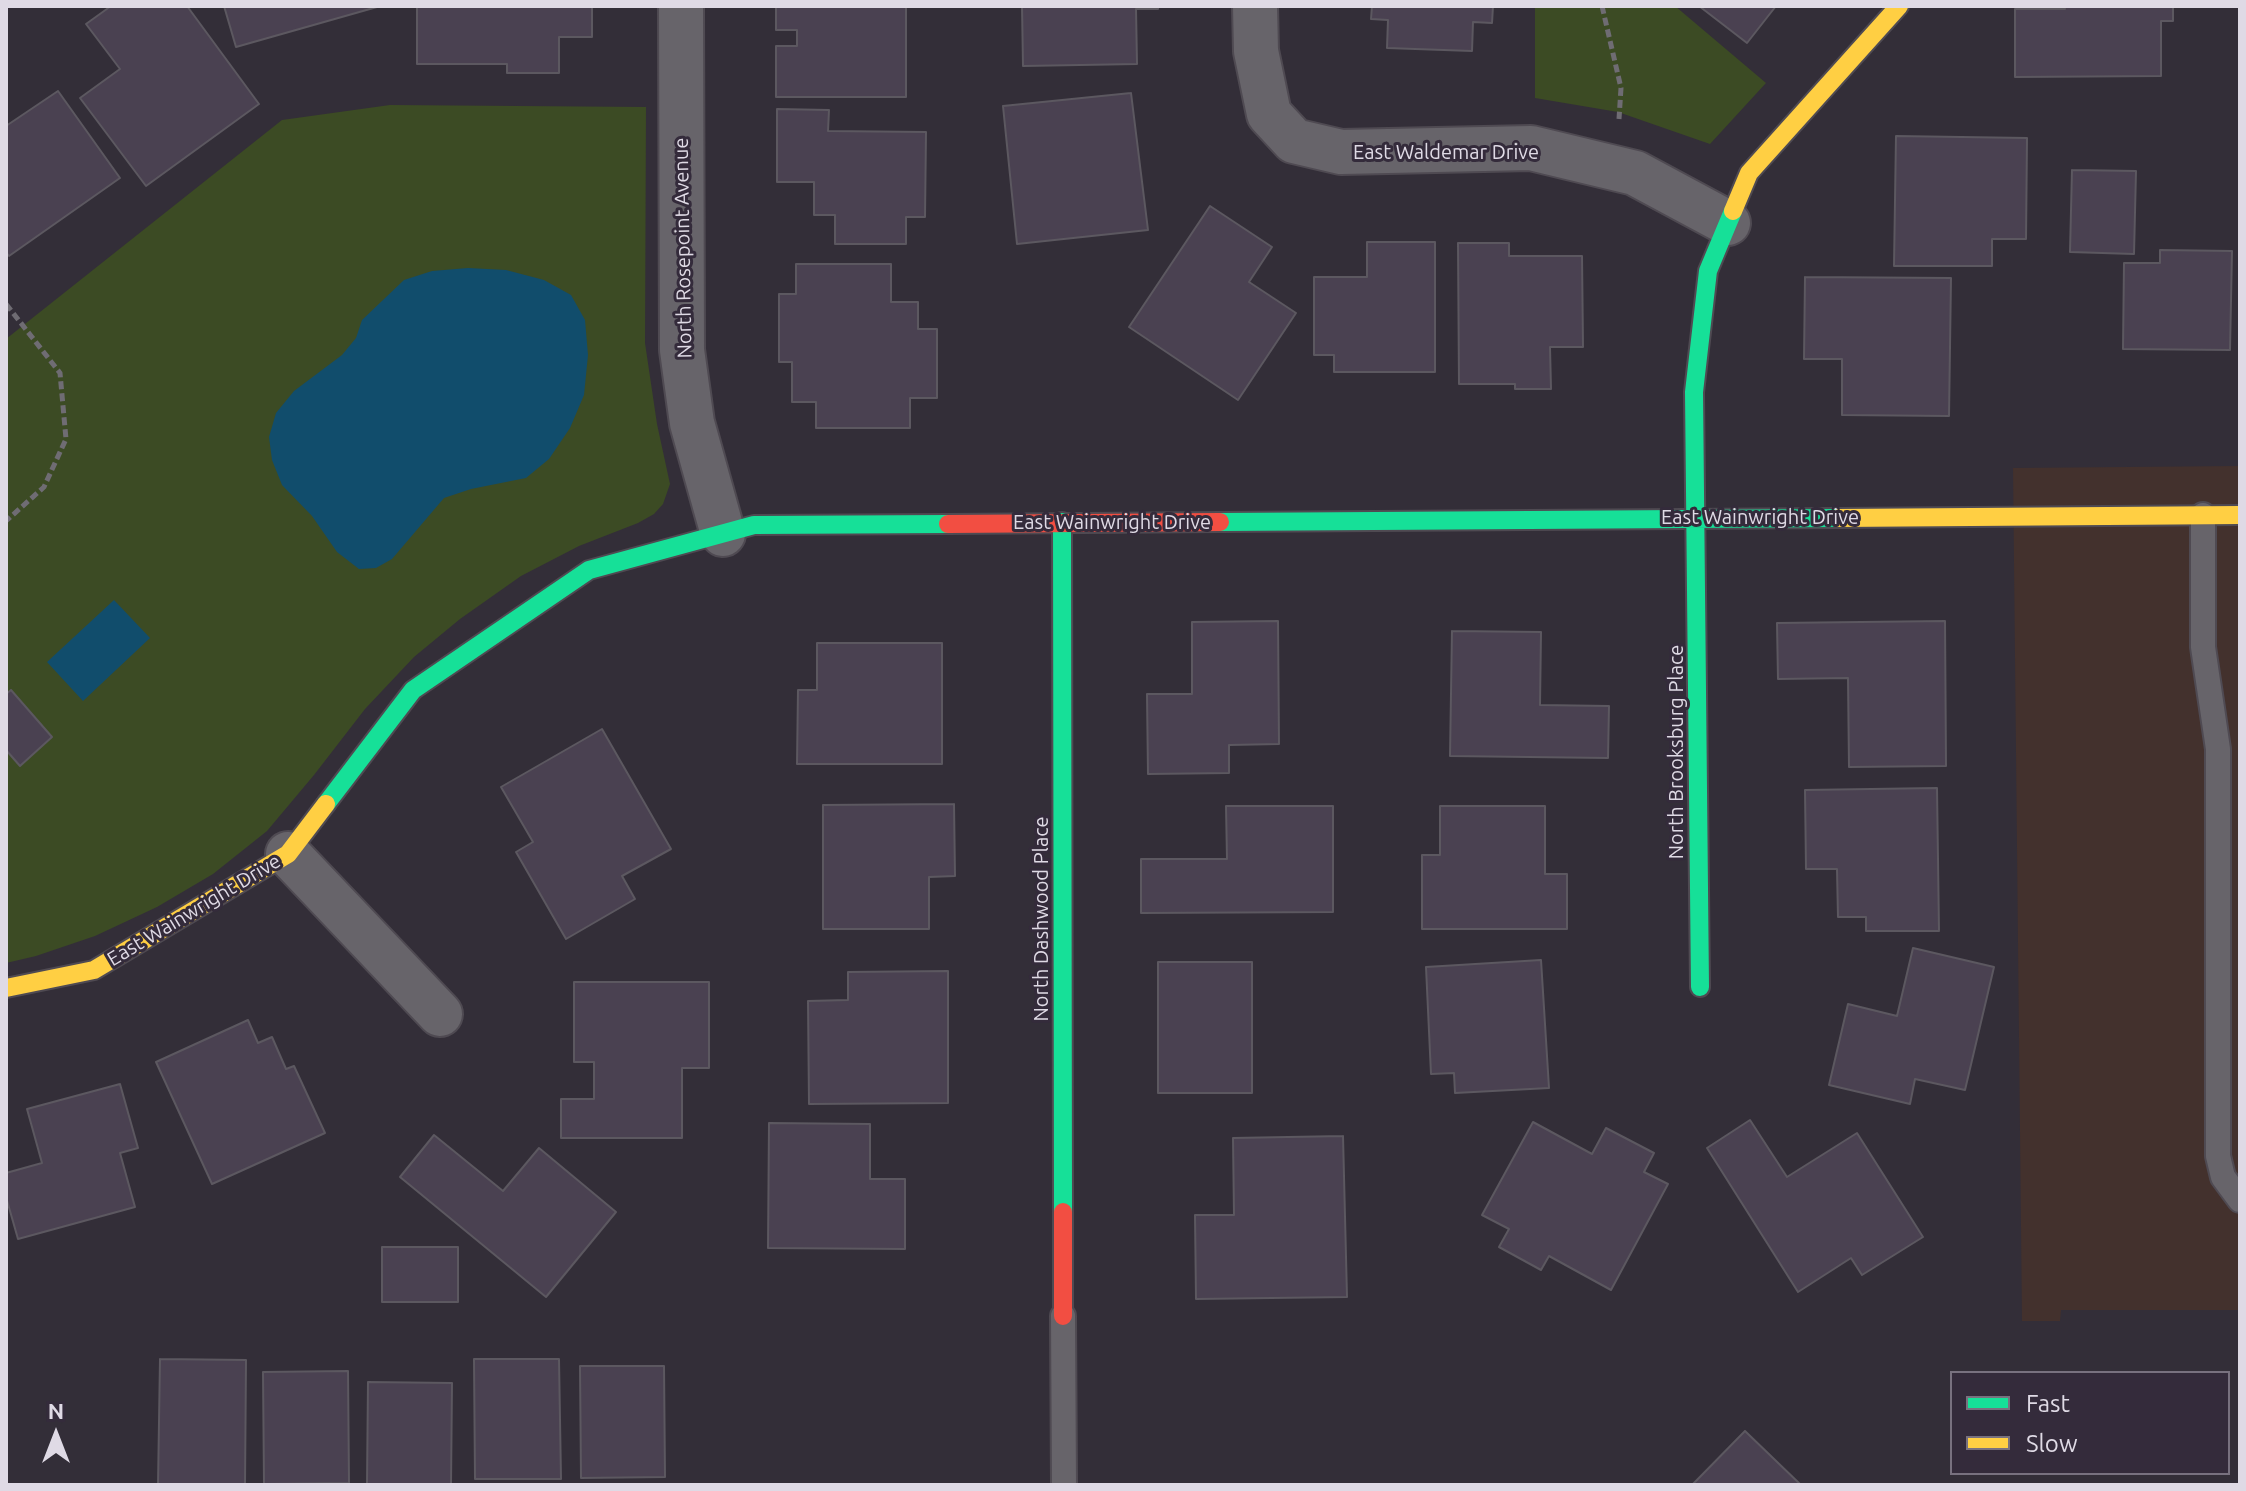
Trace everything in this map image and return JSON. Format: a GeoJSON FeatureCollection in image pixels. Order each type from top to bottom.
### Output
{"type":"FeatureCollection","features":[{"type":"Feature","properties":{"kind":"street","name":"North Rosepoint Avenue"},"geometry":{"type":"LineString","coordinates":[[681,6],[682,350],[692,423],[723,534]]}},
{"type":"Feature","properties":{"kind":"street","name":"East Waldemar Drive"},"geometry":{"type":"LineString","coordinates":[[1255,6],[1256,51],[1269,114],[1294,141],[1341,152],[1531,148],[1635,173],[1728,223]]}},
{"type":"Feature","properties":{"kind":"street","name":"North Brooksburg Place"},"geometry":{"type":"LineString","coordinates":[[1700,987],[1694,392],[1708,271],[1749,173],[1899,6]]}},
{"type":"Feature","properties":{"kind":"street","name":"East Wainwright Drive"},"geometry":{"type":"LineString","coordinates":[[6,988],[94,970],[288,854],[413,690],[589,570],[754,525],[2240,515]]}},
{"type":"Feature","properties":{"kind":"street","name":"North Dashwood Place"},"geometry":{"type":"LineString","coordinates":[[1062,522],[1063,1316]]}},
{"type":"Feature","properties":{"kind":"street","name":"East Wainwright Drive"},"geometry":{"type":"LineString","coordinates":[[288,854],[440,1014]]}},
{"type":"Feature","properties":{"kind":"lane"},"geometry":{"type":"LineString","coordinates":[[2203,515],[2203,647],[2229,749],[2218,1156],[2223,1177],[2240,1200]]}},
{"type":"Feature","properties":{"kind":"lane"},"geometry":{"type":"LineString","coordinates":[[1063,1316],[1064,1485]]}},
{"type":"Feature","properties":{"kind":"path"},"geometry":{"type":"LineString","coordinates":[[1602,6],[1621,88],[1619,119]]}},
{"type":"Feature","properties":{"kind":"path"},"geometry":{"type":"LineString","coordinates":[[6,304],[60,373],[66,439],[44,487],[6,521]]}},
{"type":"Feature","properties":{"kind":"shaded area"},"geometry":{"type":"Polygon","coordinates":[[[2240,466],[2240,1310],[2061,1310],[2060,1321],[2022,1321],[2013,468],[2240,466]]]}},
{"type":"Feature","properties":{"kind":"green space"},"geometry":{"type":"Polygon","coordinates":[[[1535,6],[1675,6],[1766,83],[1710,144],[1618,112],[1535,98],[1535,6]]]}},
{"type":"Feature","properties":{"kind":"green space"},"geometry":{"type":"Polygon","coordinates":[[[390,105],[646,107],[645,343],[670,484],[663,504],[654,514],[638,523],[579,546],[521,576],[460,619],[414,657],[365,709],[267,831],[213,874],[157,907],[95,936],[6,963],[6,339],[282,120],[390,105]]]}},
{"type":"Feature","properties":{"kind":"water"},"geometry":{"type":"Polygon","coordinates":[[[468,268],[506,270],[544,280],[571,295],[585,320],[588,355],[584,395],[570,428],[549,459],[526,478],[444,498],[392,559],[376,568],[359,569],[337,552],[312,516],[282,485],[272,460],[269,437],[276,413],[294,391],[342,355],[356,338],[362,320],[404,280],[432,271],[468,268]]]}},
{"type":"Feature","properties":{"kind":"water"},"geometry":{"type":"Polygon","coordinates":[[[114,600],[150,638],[83,701],[47,662],[114,600]]]}},
{"type":"Feature","properties":{"kind":"building"},"geometry":{"type":"Polygon","coordinates":[[[111,6],[187,6],[259,104],[146,186],[80,98],[120,69],[86,24],[111,6]]]}},
{"type":"Feature","properties":{"kind":"building"},"geometry":{"type":"Polygon","coordinates":[[[224,6],[377,6],[377,7],[236,47],[224,6]]]}},
{"type":"Feature","properties":{"kind":"building"},"geometry":{"type":"Polygon","coordinates":[[[417,6],[592,6],[592,37],[559,37],[559,73],[507,73],[507,64],[417,64],[417,6]]]}},
{"type":"Feature","properties":{"kind":"building"},"geometry":{"type":"Polygon","coordinates":[[[776,6],[906,6],[906,97],[776,97],[776,46],[797,46],[797,30],[776,30],[776,6]]]}},
{"type":"Feature","properties":{"kind":"building"},"geometry":{"type":"Polygon","coordinates":[[[1022,6],[1158,6],[1158,9],[1136,9],[1137,64],[1023,66],[1022,6]]]}},
{"type":"Feature","properties":{"kind":"building"},"geometry":{"type":"Polygon","coordinates":[[[1372,6],[1493,6],[1492,23],[1473,22],[1472,51],[1387,48],[1388,20],[1371,19],[1372,6]]]}},
{"type":"Feature","properties":{"kind":"building"},"geometry":{"type":"Polygon","coordinates":[[[1699,6],[1776,6],[1747,43],[1699,6]]]}},
{"type":"Feature","properties":{"kind":"building"},"geometry":{"type":"Polygon","coordinates":[[[2064,6],[2173,6],[2173,21],[2161,21],[2161,76],[2015,77],[2015,9],[2065,9],[2064,6]]]}},
{"type":"Feature","properties":{"kind":"building"},"geometry":{"type":"Polygon","coordinates":[[[58,91],[120,178],[9,256],[6,252],[6,126],[58,91]]]}},
{"type":"Feature","properties":{"kind":"building"},"geometry":{"type":"Polygon","coordinates":[[[1131,93],[1148,230],[1017,244],[1003,106],[1131,93]]]}},
{"type":"Feature","properties":{"kind":"building"},"geometry":{"type":"Polygon","coordinates":[[[777,109],[829,110],[828,131],[926,132],[925,217],[906,217],[906,244],[835,244],[835,215],[814,215],[814,182],[777,182],[777,109]]]}},
{"type":"Feature","properties":{"kind":"building"},"geometry":{"type":"Polygon","coordinates":[[[1896,136],[2027,138],[2026,239],[1992,239],[1992,266],[1894,266],[1896,136]]]}},
{"type":"Feature","properties":{"kind":"building"},"geometry":{"type":"Polygon","coordinates":[[[2072,170],[2136,171],[2134,254],[2070,252],[2072,170]]]}},
{"type":"Feature","properties":{"kind":"building"},"geometry":{"type":"Polygon","coordinates":[[[1210,206],[1272,247],[1249,282],[1296,313],[1238,400],[1129,327],[1210,206]]]}},
{"type":"Feature","properties":{"kind":"building"},"geometry":{"type":"Polygon","coordinates":[[[1367,242],[1435,242],[1435,372],[1334,372],[1334,355],[1314,355],[1314,277],[1367,277],[1367,242]]]}},
{"type":"Feature","properties":{"kind":"building"},"geometry":{"type":"Polygon","coordinates":[[[1458,243],[1509,243],[1509,256],[1582,256],[1583,347],[1550,347],[1551,389],[1515,389],[1515,384],[1459,384],[1458,243]]]}},
{"type":"Feature","properties":{"kind":"building"},"geometry":{"type":"Polygon","coordinates":[[[2160,250],[2232,251],[2230,350],[2123,349],[2124,263],[2160,263],[2160,250]]]}},
{"type":"Feature","properties":{"kind":"building"},"geometry":{"type":"Polygon","coordinates":[[[796,264],[891,264],[891,302],[918,302],[918,329],[937,329],[937,398],[910,398],[910,428],[816,428],[816,402],[792,402],[792,362],[779,362],[779,294],[796,294],[796,264]]]}},
{"type":"Feature","properties":{"kind":"building"},"geometry":{"type":"Polygon","coordinates":[[[1805,277],[1951,278],[1949,416],[1842,415],[1842,359],[1804,359],[1805,277]]]}},
{"type":"Feature","properties":{"kind":"building"},"geometry":{"type":"Polygon","coordinates":[[[1278,621],[1279,744],[1229,745],[1229,773],[1148,774],[1147,694],[1192,694],[1192,622],[1278,621]]]}},
{"type":"Feature","properties":{"kind":"building"},"geometry":{"type":"Polygon","coordinates":[[[1945,621],[1946,766],[1849,767],[1848,678],[1778,679],[1777,623],[1945,621]]]}},
{"type":"Feature","properties":{"kind":"building"},"geometry":{"type":"Polygon","coordinates":[[[1452,631],[1541,632],[1540,705],[1609,706],[1608,758],[1450,756],[1452,631]]]}},
{"type":"Feature","properties":{"kind":"building"},"geometry":{"type":"Polygon","coordinates":[[[817,643],[942,643],[942,764],[797,764],[798,690],[817,690],[817,643]]]}},
{"type":"Feature","properties":{"kind":"building"},"geometry":{"type":"Polygon","coordinates":[[[11,690],[52,737],[20,766],[6,750],[6,694],[11,690]]]}},
{"type":"Feature","properties":{"kind":"building"},"geometry":{"type":"Polygon","coordinates":[[[602,729],[671,849],[622,876],[635,899],[566,939],[516,852],[533,842],[501,787],[602,729]]]}},
{"type":"Feature","properties":{"kind":"building"},"geometry":{"type":"Polygon","coordinates":[[[1937,788],[1939,931],[1866,931],[1866,917],[1838,917],[1837,869],[1806,869],[1805,790],[1937,788]]]}},
{"type":"Feature","properties":{"kind":"building"},"geometry":{"type":"Polygon","coordinates":[[[954,804],[955,876],[929,877],[929,929],[823,929],[823,805],[954,804]]]}},
{"type":"Feature","properties":{"kind":"building"},"geometry":{"type":"Polygon","coordinates":[[[1226,806],[1333,806],[1333,912],[1141,913],[1141,859],[1227,859],[1226,806]]]}},
{"type":"Feature","properties":{"kind":"building"},"geometry":{"type":"Polygon","coordinates":[[[1440,806],[1545,806],[1545,874],[1567,874],[1567,929],[1422,929],[1422,855],[1440,855],[1440,806]]]}},
{"type":"Feature","properties":{"kind":"building"},"geometry":{"type":"Polygon","coordinates":[[[1913,948],[1994,967],[1965,1090],[1915,1079],[1910,1104],[1829,1085],[1848,1004],[1897,1016],[1913,948]]]}},
{"type":"Feature","properties":{"kind":"building"},"geometry":{"type":"Polygon","coordinates":[[[1541,960],[1549,1088],[1455,1093],[1454,1073],[1431,1074],[1426,967],[1541,960]]]}},
{"type":"Feature","properties":{"kind":"building"},"geometry":{"type":"Polygon","coordinates":[[[1158,962],[1252,962],[1252,1093],[1158,1093],[1158,962]]]}},
{"type":"Feature","properties":{"kind":"building"},"geometry":{"type":"Polygon","coordinates":[[[948,971],[948,1103],[809,1104],[808,1001],[848,1000],[848,972],[948,971]]]}},
{"type":"Feature","properties":{"kind":"building"},"geometry":{"type":"Polygon","coordinates":[[[574,982],[709,982],[709,1068],[682,1068],[682,1138],[561,1138],[561,1099],[594,1099],[594,1062],[574,1062],[574,982]]]}},
{"type":"Feature","properties":{"kind":"building"},"geometry":{"type":"Polygon","coordinates":[[[248,1020],[258,1043],[272,1037],[286,1069],[294,1066],[325,1133],[212,1184],[156,1062],[248,1020]]]}},
{"type":"Feature","properties":{"kind":"building"},"geometry":{"type":"Polygon","coordinates":[[[120,1084],[138,1148],[120,1153],[135,1207],[18,1239],[6,1197],[6,1173],[42,1163],[27,1109],[120,1084]]]}},
{"type":"Feature","properties":{"kind":"building"},"geometry":{"type":"Polygon","coordinates":[[[1750,1120],[1787,1177],[1857,1133],[1923,1237],[1862,1275],[1851,1258],[1798,1292],[1707,1148],[1750,1120]]]}},
{"type":"Feature","properties":{"kind":"building"},"geometry":{"type":"Polygon","coordinates":[[[1533,1122],[1592,1154],[1606,1128],[1654,1153],[1644,1172],[1668,1184],[1611,1290],[1549,1256],[1541,1270],[1499,1247],[1509,1229],[1482,1215],[1533,1122]]]}},
{"type":"Feature","properties":{"kind":"building"},"geometry":{"type":"Polygon","coordinates":[[[769,1123],[870,1124],[870,1179],[905,1179],[905,1249],[768,1248],[769,1123]]]}},
{"type":"Feature","properties":{"kind":"building"},"geometry":{"type":"Polygon","coordinates":[[[434,1135],[503,1191],[539,1148],[616,1212],[546,1297],[400,1177],[434,1135]]]}},
{"type":"Feature","properties":{"kind":"building"},"geometry":{"type":"Polygon","coordinates":[[[1343,1136],[1347,1297],[1196,1299],[1195,1215],[1234,1215],[1233,1138],[1343,1136]]]}},
{"type":"Feature","properties":{"kind":"building"},"geometry":{"type":"Polygon","coordinates":[[[382,1247],[458,1247],[458,1302],[382,1302],[382,1247]]]}},
{"type":"Feature","properties":{"kind":"building"},"geometry":{"type":"Polygon","coordinates":[[[160,1359],[246,1360],[245,1485],[158,1485],[160,1359]]]}},
{"type":"Feature","properties":{"kind":"building"},"geometry":{"type":"Polygon","coordinates":[[[474,1359],[559,1359],[561,1479],[475,1479],[474,1359]]]}},
{"type":"Feature","properties":{"kind":"building"},"geometry":{"type":"Polygon","coordinates":[[[580,1366],[664,1366],[665,1477],[581,1478],[580,1366]]]}},
{"type":"Feature","properties":{"kind":"building"},"geometry":{"type":"Polygon","coordinates":[[[348,1371],[349,1483],[264,1484],[263,1372],[348,1371]]]}},
{"type":"Feature","properties":{"kind":"building"},"geometry":{"type":"Polygon","coordinates":[[[368,1382],[452,1383],[451,1485],[367,1485],[368,1382]]]}},
{"type":"Feature","properties":{"kind":"building"},"geometry":{"type":"Polygon","coordinates":[[[1745,1431],[1801,1485],[1692,1485],[1745,1431]]]}},
{"type":"Feature","properties":{"kind":"traffic: fast"},"geometry":{"type":"LineString","coordinates":[[1700,987],[1694,392],[1708,271],[1733,211]]}},
{"type":"Feature","properties":{"kind":"traffic: fast"},"geometry":{"type":"LineString","coordinates":[[1220,522],[1838,518]]}},
{"type":"Feature","properties":{"kind":"traffic: fast"},"geometry":{"type":"LineString","coordinates":[[1062,522],[1063,1212]]}},
{"type":"Feature","properties":{"kind":"traffic: fast"},"geometry":{"type":"LineString","coordinates":[[326,804],[413,690],[589,570],[754,525],[948,524]]}},
{"type":"Feature","properties":{"kind":"traffic: slow"},"geometry":{"type":"LineString","coordinates":[[1733,211],[1749,173],[1899,6]]}},
{"type":"Feature","properties":{"kind":"traffic: slow"},"geometry":{"type":"LineString","coordinates":[[1838,518],[2240,515]]}},
{"type":"Feature","properties":{"kind":"traffic: slow"},"geometry":{"type":"LineString","coordinates":[[6,988],[94,970],[288,854],[326,804]]}},
{"type":"Feature","properties":{"kind":"traffic: jam"},"geometry":{"type":"LineString","coordinates":[[948,524],[1220,522]]}},
{"type":"Feature","properties":{"kind":"traffic: jam"},"geometry":{"type":"LineString","coordinates":[[1063,1212],[1063,1316]]}}]}
